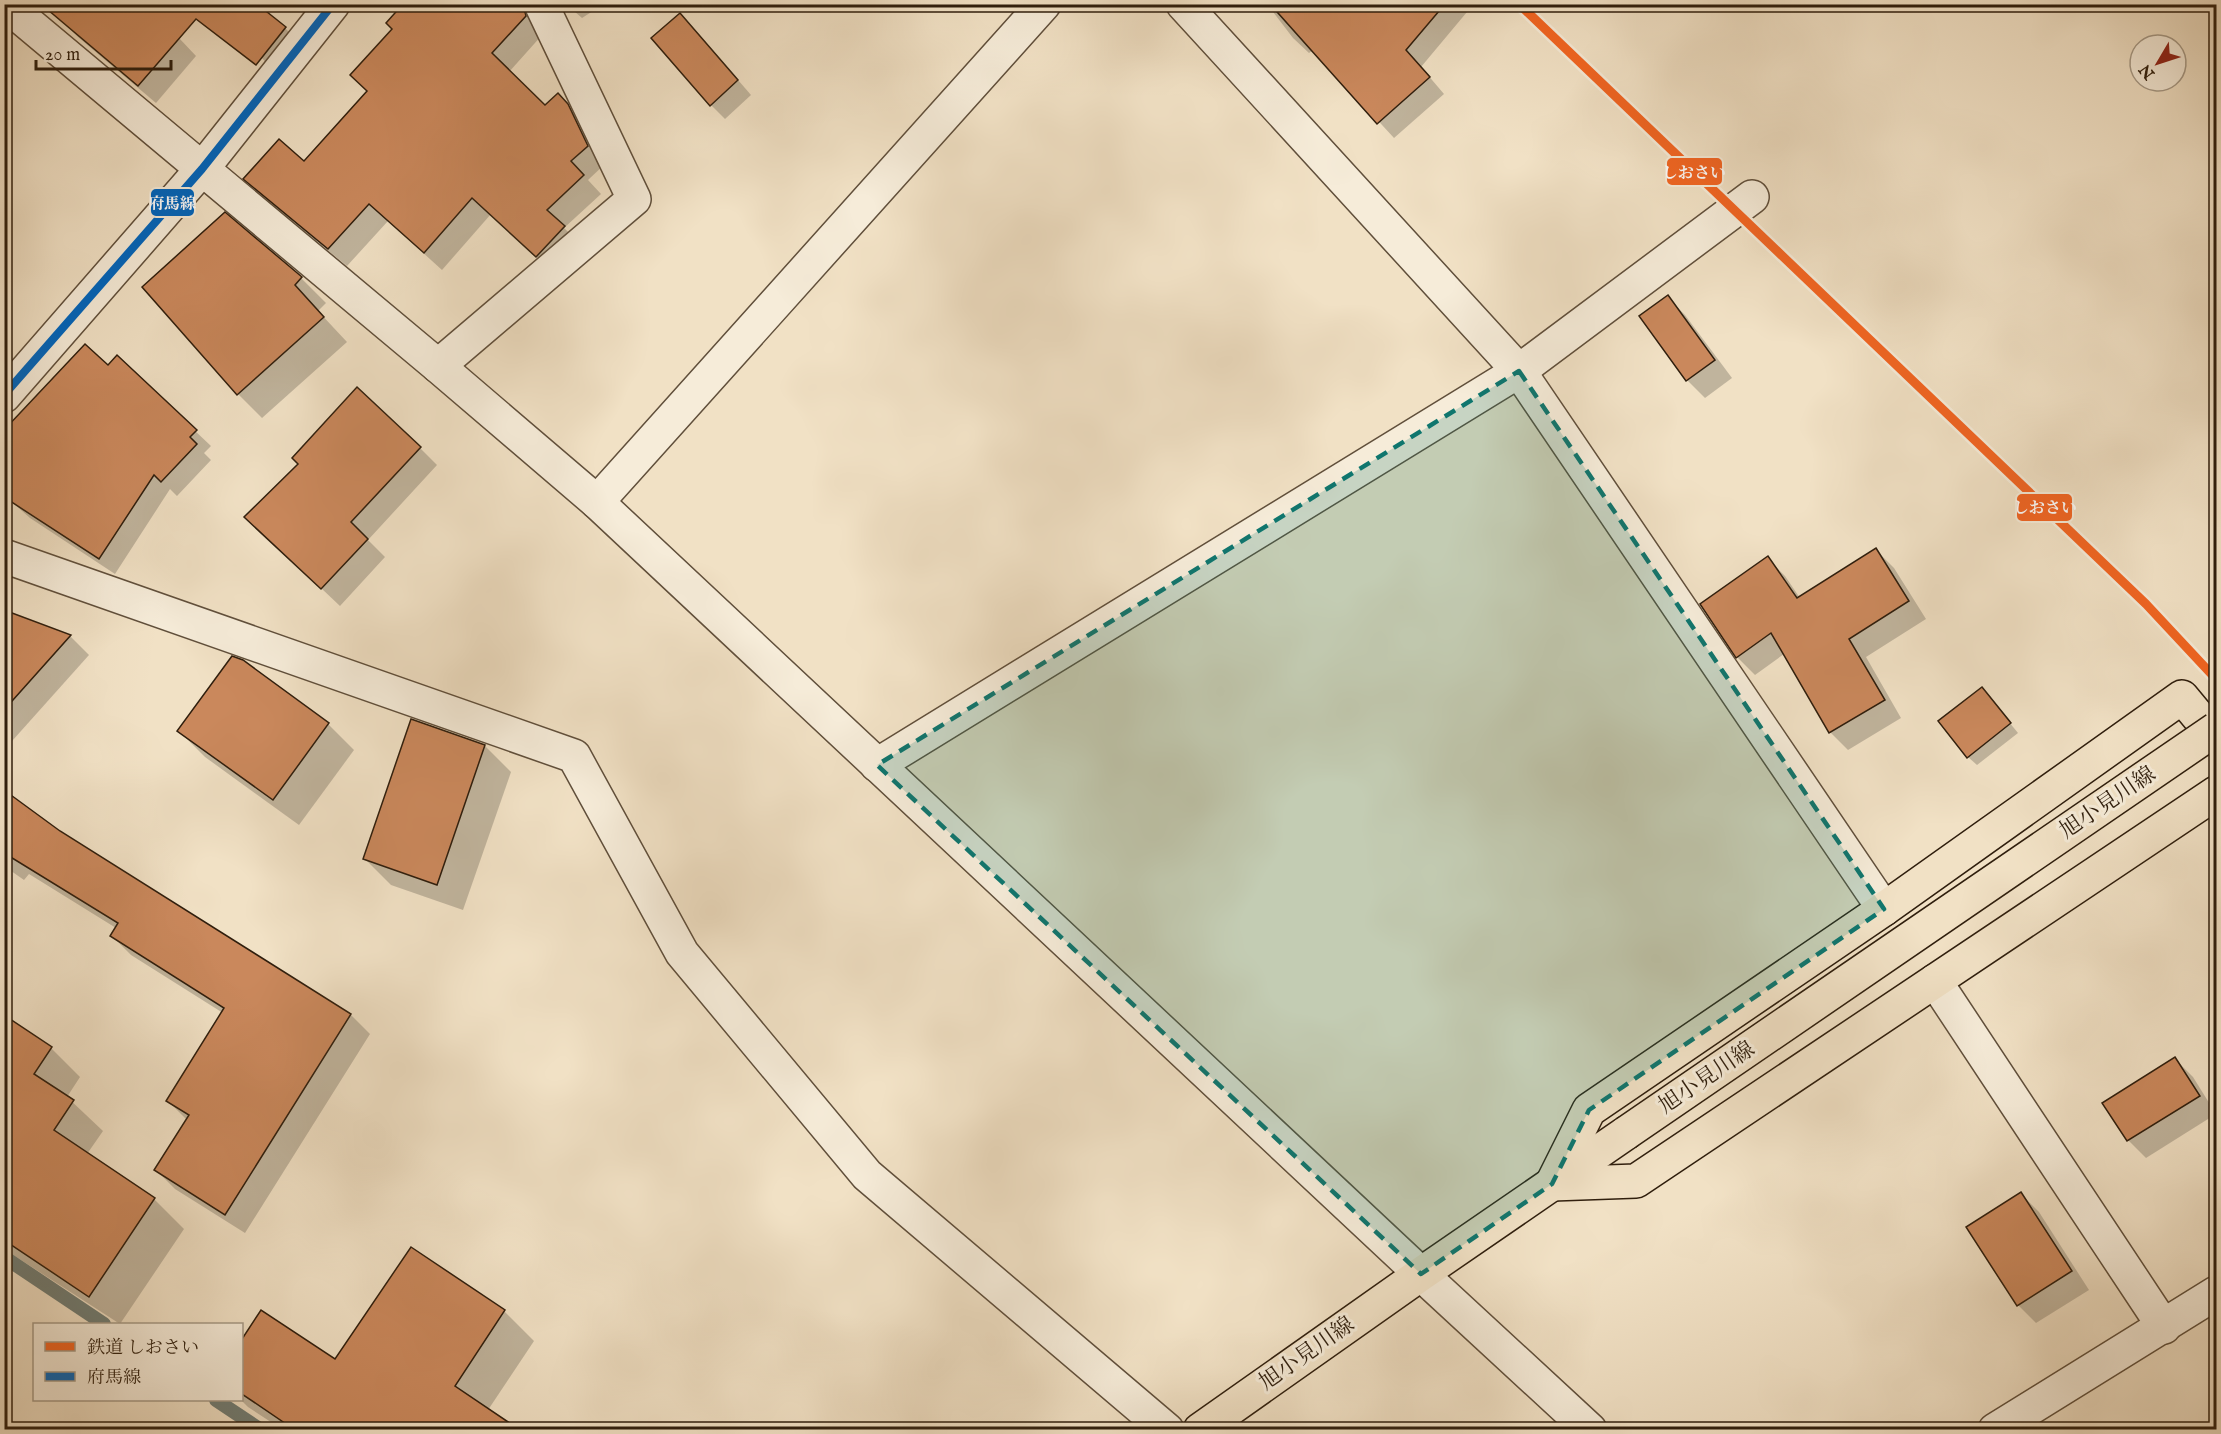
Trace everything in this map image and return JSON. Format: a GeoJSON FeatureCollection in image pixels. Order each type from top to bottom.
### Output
{"type":"FeatureCollection","features":[{"type":"Feature","properties":{"kind":"main road"},"geometry":{"type":"LineString","coordinates":[[2217,738],[2182,697],[1884,909],[1589,1110],[1552,1184],[1636,1181],[2217,794]]}},
{"type":"Feature","properties":{"kind":"main road","name":"旭小見川線"},"geometry":{"type":"LineString","coordinates":[[1200,1430],[1420,1274],[2217,729]]}},
{"type":"Feature","properties":{"kind":"street"},"geometry":{"type":"LineString","coordinates":[[5,4],[597,502],[1420,1274],[1590,1430]]}},
{"type":"Feature","properties":{"kind":"street"},"geometry":{"type":"LineString","coordinates":[[4,396],[202,169],[333,4]]}},
{"type":"Feature","properties":{"kind":"street"},"geometry":{"type":"LineString","coordinates":[[438,366],[634,199],[542,4]]}},
{"type":"Feature","properties":{"kind":"street"},"geometry":{"type":"LineString","coordinates":[[597,502],[1044,4]]}},
{"type":"Feature","properties":{"kind":"street"},"geometry":{"type":"LineString","coordinates":[[1183,4],[1519,371],[1884,909]]}},
{"type":"Feature","properties":{"kind":"street"},"geometry":{"type":"LineString","coordinates":[[877,765],[1519,371],[1752,197]]}},
{"type":"Feature","properties":{"kind":"street"},"geometry":{"type":"LineString","coordinates":[[4,556],[574,756],[682,953],[867,1175],[1167,1430]]}},
{"type":"Feature","properties":{"kind":"street"},"geometry":{"type":"LineString","coordinates":[[1935,981],[2164,1327]]}},
{"type":"Feature","properties":{"kind":"street"},"geometry":{"type":"LineString","coordinates":[[1995,1430],[2217,1293]]}},
{"type":"Feature","properties":{"kind":"highlighted area"},"geometry":{"type":"Polygon","coordinates":[[[1519,371],[1884,909],[1589,1110],[1552,1184],[1421,1274],[877,765],[1519,371]]]}},
{"type":"Feature","properties":{"kind":"building"},"geometry":{"type":"Polygon","coordinates":[[[41,4],[257,4],[286,27],[256,65],[196,19],[138,86],[41,4]]]}},
{"type":"Feature","properties":{"kind":"building"},"geometry":{"type":"Polygon","coordinates":[[[403,4],[523,4],[526,16],[492,53],[545,105],[558,93],[568,104],[588,146],[571,161],[584,175],[547,210],[565,226],[536,257],[472,198],[424,253],[369,204],[328,249],[243,179],[279,139],[304,161],[367,91],[350,75],[392,29],[386,23],[403,4]]]}},
{"type":"Feature","properties":{"kind":"building"},"geometry":{"type":"Polygon","coordinates":[[[1270,4],[1445,4],[1406,50],[1430,77],[1377,124],[1270,4]]]}},
{"type":"Feature","properties":{"kind":"building"},"geometry":{"type":"Polygon","coordinates":[[[680,13],[738,80],[710,106],[651,38],[680,13]]]}},
{"type":"Feature","properties":{"kind":"building"},"geometry":{"type":"Polygon","coordinates":[[[225,212],[302,277],[295,285],[324,317],[237,395],[142,287],[225,212]]]}},
{"type":"Feature","properties":{"kind":"building"},"geometry":{"type":"Polygon","coordinates":[[[1668,295],[1715,360],[1686,381],[1639,316],[1668,295]]]}},
{"type":"Feature","properties":{"kind":"building"},"geometry":{"type":"Polygon","coordinates":[[[85,344],[108,365],[117,355],[197,430],[190,437],[197,444],[161,482],[154,475],[99,559],[4,495],[4,430],[85,344]]]}},
{"type":"Feature","properties":{"kind":"building"},"geometry":{"type":"Polygon","coordinates":[[[357,387],[421,447],[351,522],[368,539],[321,589],[244,517],[298,464],[292,458],[357,387]]]}},
{"type":"Feature","properties":{"kind":"building"},"geometry":{"type":"Polygon","coordinates":[[[1876,548],[1909,601],[1849,639],[1885,700],[1829,733],[1771,633],[1736,658],[1700,604],[1768,556],[1797,598],[1876,548]]]}},
{"type":"Feature","properties":{"kind":"building"},"geometry":{"type":"Polygon","coordinates":[[[4,610],[71,635],[4,710],[4,610]]]}},
{"type":"Feature","properties":{"kind":"building"},"geometry":{"type":"Polygon","coordinates":[[[232,656],[243,660],[329,723],[273,800],[177,731],[232,656]]]}},
{"type":"Feature","properties":{"kind":"building"},"geometry":{"type":"Polygon","coordinates":[[[1982,687],[2011,723],[1967,758],[1938,721],[1982,687]]]}},
{"type":"Feature","properties":{"kind":"building"},"geometry":{"type":"Polygon","coordinates":[[[411,719],[485,745],[437,885],[363,859],[411,719]]]}},
{"type":"Feature","properties":{"kind":"building"},"geometry":{"type":"Polygon","coordinates":[[[4,790],[60,831],[351,1014],[225,1215],[154,1170],[189,1115],[166,1101],[224,1008],[110,936],[118,923],[4,853],[4,790]]]}},
{"type":"Feature","properties":{"kind":"building"},"geometry":{"type":"Polygon","coordinates":[[[4,1015],[52,1047],[34,1074],[74,1100],[54,1130],[155,1198],[89,1297],[4,1240],[4,1015]]]}},
{"type":"Feature","properties":{"kind":"building"},"geometry":{"type":"Polygon","coordinates":[[[2175,1057],[2200,1096],[2127,1141],[2102,1103],[2175,1057]]]}},
{"type":"Feature","properties":{"kind":"building"},"geometry":{"type":"Polygon","coordinates":[[[2021,1192],[2072,1271],[2017,1306],[1966,1227],[2021,1192]]]}},
{"type":"Feature","properties":{"kind":"building"},"geometry":{"type":"Polygon","coordinates":[[[411,1247],[505,1310],[455,1386],[520,1430],[295,1430],[243,1395],[243,1337],[261,1310],[335,1359],[411,1247]]]}},
{"type":"Feature","properties":{"kind":"waterway"},"geometry":{"type":"LineString","coordinates":[[4,1257],[103,1323]]}},
{"type":"Feature","properties":{"kind":"waterway"},"geometry":{"type":"LineString","coordinates":[[218,1401],[261,1430]]}},
{"type":"Feature","properties":{"kind":"rail line","name":"しおさい"},"geometry":{"type":"LineString","coordinates":[[1519,4],[2146,604],[2216,679]]}},
{"type":"Feature","properties":{"kind":"transit line","name":"府馬線"},"geometry":{"type":"LineString","coordinates":[[4,395],[202,169],[333,4]]}}]}
